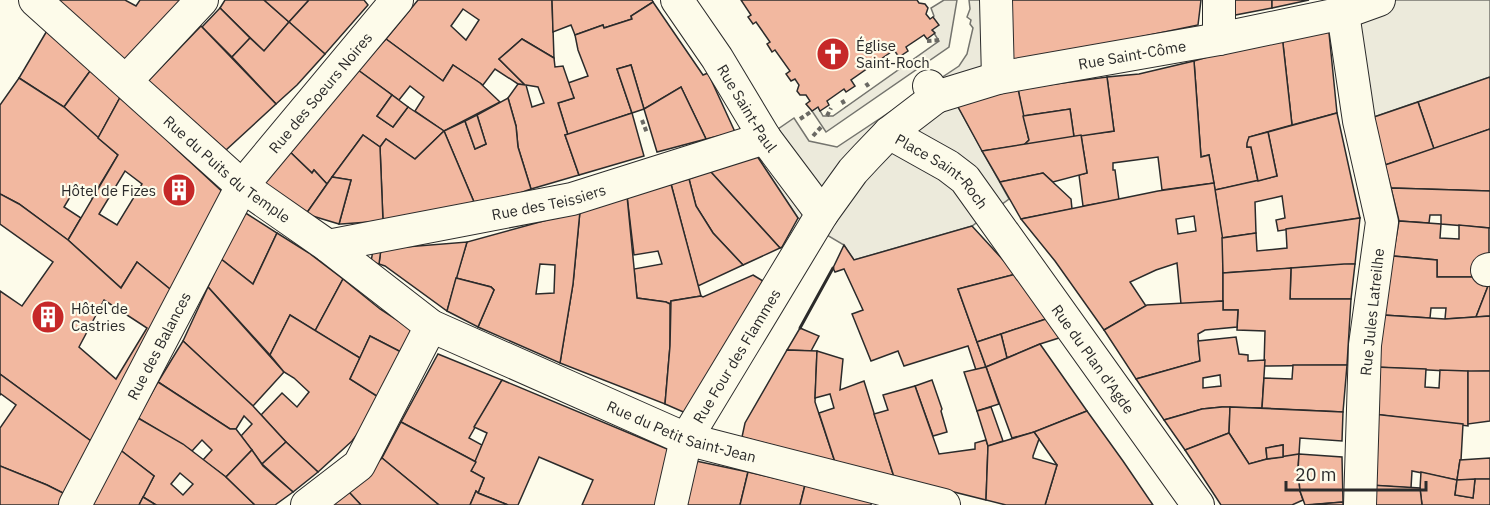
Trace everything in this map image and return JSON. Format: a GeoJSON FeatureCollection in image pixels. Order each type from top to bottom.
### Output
{"type":"FeatureCollection","features":[{"type":"Feature","properties":{"kind":"street","name":"Rue du Puits du Temple"},"geometry":{"type":"LineString","coordinates":[[35,0],[242,186],[328,246],[431,326]]}},
{"type":"Feature","properties":{"kind":"street"},"geometry":{"type":"LineString","coordinates":[[126,81],[202,0]]}},
{"type":"Feature","properties":{"kind":"street","name":"Rue des Soeurs Noires"},"geometry":{"type":"LineString","coordinates":[[242,186],[397,0]]}},
{"type":"Feature","properties":{"kind":"street","name":"Rue Saint-Paul"},"geometry":{"type":"LineString","coordinates":[[677,0],[717,58],[765,138],[822,214]]}},
{"type":"Feature","properties":{"kind":"street"},"geometry":{"type":"LineString","coordinates":[[996,0],[998,78]]}},
{"type":"Feature","properties":{"kind":"street"},"geometry":{"type":"LineString","coordinates":[[1219,0],[1219,39]]}},
{"type":"Feature","properties":{"kind":"street","name":"Rue Saint-Côme"},"geometry":{"type":"LineString","coordinates":[[932,92],[1219,39],[1343,13],[1379,0]]}},
{"type":"Feature","properties":{"kind":"street","name":"Rue Jules Latreilhe"},"geometry":{"type":"LineString","coordinates":[[1343,13],[1359,121],[1382,222],[1365,345],[1360,505]]}},
{"type":"Feature","properties":{"kind":"street","name":"Place Saint-Roch"},"geometry":{"type":"LineString","coordinates":[[822,214],[853,171],[932,92]]}},
{"type":"Feature","properties":{"kind":"street","name":"Place Saint-Roch"},"geometry":{"type":"LineString","coordinates":[[889,133],[948,165],[964,179],[990,213]]}},
{"type":"Feature","properties":{"kind":"street","name":"Rue des Teissiers"},"geometry":{"type":"LineString","coordinates":[[328,246],[572,199],[765,138]]}},
{"type":"Feature","properties":{"kind":"street","name":"Rue des Balances"},"geometry":{"type":"LineString","coordinates":[[75,505],[242,186]]}},
{"type":"Feature","properties":{"kind":"street","name":"Rue du Plan d'Agde"},"geometry":{"type":"LineString","coordinates":[[990,213],[1198,505]]}},
{"type":"Feature","properties":{"kind":"street","name":"Rue Four des Flammes"},"geometry":{"type":"LineString","coordinates":[[670,505],[686,439],[822,214]]}},
{"type":"Feature","properties":{"kind":"street"},"geometry":{"type":"LineString","coordinates":[[307,505],[360,465],[431,326]]}},
{"type":"Feature","properties":{"kind":"street","name":"Rue du Petit Saint-Jean"},"geometry":{"type":"LineString","coordinates":[[431,326],[686,439],[944,505]]}},
{"type":"Feature","properties":{"kind":"path"},"geometry":{"type":"LineString","coordinates":[[927,41],[940,40]]}},
{"type":"Feature","properties":{"kind":"path"},"geometry":{"type":"LineString","coordinates":[[866,83],[870,89]]}},
{"type":"Feature","properties":{"kind":"path"},"geometry":{"type":"LineString","coordinates":[[842,100],[846,106]]}},
{"type":"Feature","properties":{"kind":"path"},"geometry":{"type":"LineString","coordinates":[[827,116],[831,108]]}},
{"type":"Feature","properties":{"kind":"path"},"geometry":{"type":"LineString","coordinates":[[796,122],[812,111]]}},
{"type":"Feature","properties":{"kind":"shaded area"},"geometry":{"type":"Polygon","coordinates":[[[944,0],[957,0],[949,47],[826,132],[812,111],[818,107],[823,116],[833,116],[939,41],[932,30],[934,16],[931,8],[944,0]]]}},
{"type":"Feature","properties":{"kind":"shaded area"},"geometry":{"type":"Polygon","coordinates":[[[969,0],[996,0],[998,78],[957,105],[1009,199],[972,226],[854,260],[844,245],[798,218],[757,156],[765,138],[794,118],[809,141],[837,147],[959,66],[967,54],[973,28],[970,24],[971,20],[967,17],[970,9],[969,0]]]}},
{"type":"Feature","properties":{"kind":"shaded area"},"geometry":{"type":"Polygon","coordinates":[[[1379,0],[1490,0],[1490,77],[1374,117],[1343,13],[1379,0]]]}},
{"type":"Feature","properties":{"kind":"building"},"geometry":{"type":"Polygon","coordinates":[[[51,0],[125,0],[136,6],[140,0],[182,0],[124,63],[51,0]]]}},
{"type":"Feature","properties":{"kind":"building"},"geometry":{"type":"Polygon","coordinates":[[[225,0],[264,0],[289,22],[264,51],[220,8],[225,0]]]}},
{"type":"Feature","properties":{"kind":"building"},"geometry":{"type":"Polygon","coordinates":[[[264,0],[309,0],[289,22],[264,0]]]}},
{"type":"Feature","properties":{"kind":"building"},"geometry":{"type":"Polygon","coordinates":[[[309,0],[364,0],[368,5],[325,54],[289,22],[309,0]]]}},
{"type":"Feature","properties":{"kind":"building"},"geometry":{"type":"Polygon","coordinates":[[[418,0],[552,0],[554,58],[522,39],[499,59],[525,85],[518,84],[495,69],[483,85],[453,65],[443,81],[386,39],[418,0]],[[463,9],[451,26],[466,40],[479,20],[463,9]]]}},
{"type":"Feature","properties":{"kind":"building"},"geometry":{"type":"Polygon","coordinates":[[[552,0],[652,0],[653,2],[631,16],[632,19],[604,28],[603,25],[575,35],[571,25],[553,32],[552,0]]]}},
{"type":"Feature","properties":{"kind":"building","name":"Église Saint-Roch"},"geometry":{"type":"Polygon","coordinates":[[[741,0],[917,0],[925,4],[928,8],[926,14],[930,19],[933,17],[939,25],[932,30],[935,33],[927,39],[924,35],[906,47],[908,51],[899,57],[894,50],[851,80],[855,86],[846,92],[844,89],[827,101],[829,105],[820,111],[818,107],[812,111],[806,104],[810,101],[806,95],[800,95],[797,91],[799,85],[795,79],[791,81],[786,74],[790,71],[775,50],[772,52],[767,44],[770,42],[756,22],[753,24],[748,17],[751,15],[741,0]]]}},
{"type":"Feature","properties":{"kind":"building"},"geometry":{"type":"Polygon","coordinates":[[[1011,0],[1201,0],[1198,25],[1010,64],[1011,0]]]}},
{"type":"Feature","properties":{"kind":"building"},"geometry":{"type":"Polygon","coordinates":[[[1229,0],[1272,0],[1272,8],[1230,16],[1229,0]]]}},
{"type":"Feature","properties":{"kind":"building"},"geometry":{"type":"Polygon","coordinates":[[[1272,0],[1309,0],[1272,8],[1272,0]]]}},
{"type":"Feature","properties":{"kind":"building"},"geometry":{"type":"Polygon","coordinates":[[[653,2],[703,75],[708,73],[735,132],[706,139],[681,87],[644,109],[631,65],[617,69],[632,113],[568,135],[558,103],[574,98],[568,83],[588,76],[575,35],[603,25],[604,28],[632,19],[631,16],[653,2]]]}},
{"type":"Feature","properties":{"kind":"building"},"geometry":{"type":"Polygon","coordinates":[[[220,8],[250,38],[232,57],[202,27],[220,8]]]}},
{"type":"Feature","properties":{"kind":"building"},"geometry":{"type":"Polygon","coordinates":[[[289,22],[325,54],[276,104],[232,57],[250,38],[264,51],[289,22]]]}},
{"type":"Feature","properties":{"kind":"building"},"geometry":{"type":"Polygon","coordinates":[[[1328,23],[1337,113],[1292,125],[1282,35],[1328,23]]]}},
{"type":"Feature","properties":{"kind":"building"},"geometry":{"type":"Polygon","coordinates":[[[201,26],[276,104],[226,150],[148,81],[201,26]]]}},
{"type":"Feature","properties":{"kind":"building"},"geometry":{"type":"Polygon","coordinates":[[[48,29],[93,67],[64,107],[19,78],[48,29]]]}},
{"type":"Feature","properties":{"kind":"building"},"geometry":{"type":"Polygon","coordinates":[[[1282,35],[1292,125],[1249,137],[1247,147],[1251,147],[1258,181],[1215,190],[1209,155],[1201,157],[1194,61],[1282,35]]]}},
{"type":"Feature","properties":{"kind":"building"},"geometry":{"type":"Polygon","coordinates":[[[386,39],[443,81],[453,65],[480,83],[500,102],[444,131],[415,111],[424,97],[410,86],[399,100],[358,70],[386,39]]]}},
{"type":"Feature","properties":{"kind":"building"},"geometry":{"type":"Polygon","coordinates":[[[522,39],[554,58],[555,67],[563,66],[574,98],[558,103],[568,135],[565,135],[579,175],[531,189],[518,147],[516,126],[508,98],[518,84],[525,85],[499,59],[522,39]],[[526,85],[532,107],[544,103],[538,87],[526,85]]]}},
{"type":"Feature","properties":{"kind":"building"},"geometry":{"type":"Polygon","coordinates":[[[1194,61],[1201,157],[1209,155],[1214,183],[1162,190],[1158,157],[1113,163],[1119,200],[1083,206],[1079,175],[1087,173],[1081,135],[1114,131],[1107,77],[1139,74],[1194,61]]]}},
{"type":"Feature","properties":{"kind":"building"},"geometry":{"type":"Polygon","coordinates":[[[631,65],[644,109],[632,113],[617,69],[631,65]]]}},
{"type":"Feature","properties":{"kind":"building"},"geometry":{"type":"Polygon","coordinates":[[[93,67],[123,92],[98,138],[64,107],[93,67]]]}},
{"type":"Feature","properties":{"kind":"building"},"geometry":{"type":"Polygon","coordinates":[[[358,70],[392,95],[377,116],[393,127],[408,107],[444,131],[415,159],[386,139],[380,147],[363,135],[327,184],[314,170],[312,173],[288,150],[358,70]]]}},
{"type":"Feature","properties":{"kind":"building"},"geometry":{"type":"Polygon","coordinates":[[[1107,77],[1114,131],[1074,137],[1070,109],[1023,116],[1018,89],[1107,77]]]}},
{"type":"Feature","properties":{"kind":"building"},"geometry":{"type":"Polygon","coordinates":[[[1490,77],[1490,129],[1434,149],[1418,102],[1490,77]]]}},
{"type":"Feature","properties":{"kind":"building"},"geometry":{"type":"Polygon","coordinates":[[[19,78],[64,107],[118,155],[92,198],[76,187],[64,207],[81,218],[68,240],[19,204],[0,194],[0,105],[19,78]]]}},
{"type":"Feature","properties":{"kind":"building"},"geometry":{"type":"Polygon","coordinates":[[[681,87],[706,139],[657,152],[644,109],[681,87]]]}},
{"type":"Feature","properties":{"kind":"building"},"geometry":{"type":"Polygon","coordinates":[[[1018,89],[1029,140],[1024,145],[982,151],[958,103],[1018,89]]]}},
{"type":"Feature","properties":{"kind":"building","name":"Hôtel de Fizes"},"geometry":{"type":"Polygon","coordinates":[[[123,92],[174,147],[228,197],[176,294],[137,262],[121,288],[68,240],[118,155],[98,138],[123,92]],[[125,171],[99,214],[117,225],[142,184],[125,171]]]}},
{"type":"Feature","properties":{"kind":"building"},"geometry":{"type":"Polygon","coordinates":[[[392,95],[408,107],[393,127],[377,116],[392,95]]]}},
{"type":"Feature","properties":{"kind":"building"},"geometry":{"type":"Polygon","coordinates":[[[508,98],[516,126],[518,147],[531,189],[474,202],[444,131],[465,121],[475,149],[486,144],[477,115],[508,98]]]}},
{"type":"Feature","properties":{"kind":"building"},"geometry":{"type":"Polygon","coordinates":[[[1418,102],[1434,149],[1385,165],[1374,117],[1418,102]]]}},
{"type":"Feature","properties":{"kind":"building"},"geometry":{"type":"Polygon","coordinates":[[[1070,109],[1074,137],[1024,145],[1029,140],[1023,116],[1070,109]]]}},
{"type":"Feature","properties":{"kind":"building"},"geometry":{"type":"Polygon","coordinates":[[[632,113],[644,156],[579,175],[565,135],[632,113]]]}},
{"type":"Feature","properties":{"kind":"building"},"geometry":{"type":"Polygon","coordinates":[[[1337,113],[1360,218],[1278,231],[1276,220],[1285,218],[1282,196],[1255,202],[1256,233],[1222,238],[1215,190],[1277,176],[1268,132],[1337,113]]]}},
{"type":"Feature","properties":{"kind":"building"},"geometry":{"type":"Polygon","coordinates":[[[477,115],[486,144],[475,149],[465,121],[477,115]]]}},
{"type":"Feature","properties":{"kind":"building"},"geometry":{"type":"Polygon","coordinates":[[[1490,129],[1490,191],[1391,188],[1385,165],[1490,129]]]}},
{"type":"Feature","properties":{"kind":"building"},"geometry":{"type":"Polygon","coordinates":[[[444,131],[474,202],[383,221],[380,147],[386,139],[415,159],[444,131]]]}},
{"type":"Feature","properties":{"kind":"building"},"geometry":{"type":"Polygon","coordinates":[[[1268,132],[1277,176],[1258,181],[1251,147],[1247,147],[1247,143],[1249,137],[1268,132]]]}},
{"type":"Feature","properties":{"kind":"building"},"geometry":{"type":"Polygon","coordinates":[[[363,135],[380,147],[383,221],[339,224],[351,180],[332,177],[363,135]]]}},
{"type":"Feature","properties":{"kind":"building"},"geometry":{"type":"Polygon","coordinates":[[[1081,135],[1087,173],[1053,182],[1043,173],[1000,182],[982,151],[1081,135]]]}},
{"type":"Feature","properties":{"kind":"building"},"geometry":{"type":"Polygon","coordinates":[[[288,150],[312,173],[314,170],[327,184],[306,214],[257,184],[288,150]]]}},
{"type":"Feature","properties":{"kind":"building"},"geometry":{"type":"Polygon","coordinates":[[[757,156],[798,218],[780,248],[710,171],[757,156]]]}},
{"type":"Feature","properties":{"kind":"building"},"geometry":{"type":"Polygon","coordinates":[[[710,171],[780,248],[743,265],[713,233],[696,206],[689,179],[710,171]]]}},
{"type":"Feature","properties":{"kind":"building"},"geometry":{"type":"Polygon","coordinates":[[[1043,173],[1071,199],[1072,209],[1021,219],[1000,182],[1043,173]]]}},
{"type":"Feature","properties":{"kind":"building"},"geometry":{"type":"Polygon","coordinates":[[[332,177],[351,180],[339,224],[306,214],[332,177]]]}},
{"type":"Feature","properties":{"kind":"building"},"geometry":{"type":"Polygon","coordinates":[[[689,179],[696,206],[713,233],[743,265],[698,286],[671,184],[689,179]]]}},
{"type":"Feature","properties":{"kind":"building"},"geometry":{"type":"Polygon","coordinates":[[[1214,183],[1223,241],[1223,301],[1181,304],[1177,263],[1130,282],[1146,306],[1104,330],[1055,261],[1021,219],[1158,191],[1214,183]],[[1194,216],[1176,219],[1178,234],[1196,231],[1194,216]]]}},
{"type":"Feature","properties":{"kind":"building"},"geometry":{"type":"Polygon","coordinates":[[[671,184],[701,296],[671,301],[670,304],[637,298],[634,269],[662,264],[658,251],[634,255],[627,196],[671,184]]]}},
{"type":"Feature","properties":{"kind":"building"},"geometry":{"type":"Polygon","coordinates":[[[1391,188],[1490,191],[1490,228],[1441,224],[1441,215],[1430,215],[1429,223],[1399,221],[1391,188]]]}},
{"type":"Feature","properties":{"kind":"building","name":"Hôtel de Castries"},"geometry":{"type":"Polygon","coordinates":[[[0,194],[19,204],[68,240],[121,288],[137,262],[176,294],[95,444],[0,374],[0,291],[22,306],[53,262],[0,224],[0,194]],[[104,300],[79,347],[116,379],[147,328],[104,300]]]}},
{"type":"Feature","properties":{"kind":"building"},"geometry":{"type":"Polygon","coordinates":[[[627,196],[637,298],[670,304],[670,346],[665,404],[560,363],[573,284],[580,211],[627,196]]]}},
{"type":"Feature","properties":{"kind":"building"},"geometry":{"type":"Polygon","coordinates":[[[580,211],[573,284],[560,363],[478,327],[494,290],[491,287],[456,278],[467,242],[580,211]],[[540,264],[536,294],[554,293],[555,265],[540,264]]]}},
{"type":"Feature","properties":{"kind":"building"},"geometry":{"type":"Polygon","coordinates":[[[244,212],[277,233],[253,284],[221,259],[244,212]]]}},
{"type":"Feature","properties":{"kind":"building"},"geometry":{"type":"Polygon","coordinates":[[[1360,218],[1355,264],[1223,273],[1222,238],[1256,233],[1257,251],[1287,248],[1286,229],[1360,218]]]}},
{"type":"Feature","properties":{"kind":"building"},"geometry":{"type":"Polygon","coordinates":[[[1399,221],[1441,224],[1440,238],[1459,239],[1459,225],[1489,228],[1489,264],[1478,277],[1437,277],[1437,260],[1393,256],[1399,221]]]}},
{"type":"Feature","properties":{"kind":"building"},"geometry":{"type":"Polygon","coordinates":[[[972,226],[1016,274],[958,289],[986,367],[976,370],[968,346],[904,366],[898,351],[871,361],[852,314],[863,310],[844,269],[835,272],[833,268],[844,245],[854,260],[972,226]]]}},
{"type":"Feature","properties":{"kind":"building"},"geometry":{"type":"Polygon","coordinates":[[[277,233],[309,253],[343,279],[315,331],[290,315],[270,355],[208,287],[221,259],[253,284],[277,233]]]}},
{"type":"Feature","properties":{"kind":"building"},"geometry":{"type":"Polygon","coordinates":[[[467,242],[447,311],[379,264],[381,249],[467,242]]]}},
{"type":"Feature","properties":{"kind":"building"},"geometry":{"type":"Polygon","coordinates":[[[381,249],[379,264],[371,262],[373,250],[381,249]]]}},
{"type":"Feature","properties":{"kind":"building"},"geometry":{"type":"Polygon","coordinates":[[[1393,256],[1437,260],[1437,277],[1478,277],[1490,281],[1476,317],[1445,319],[1446,308],[1431,308],[1430,318],[1383,315],[1393,256]]]}},
{"type":"Feature","properties":{"kind":"building"},"geometry":{"type":"Polygon","coordinates":[[[1355,264],[1351,299],[1290,299],[1291,268],[1355,264]]]}},
{"type":"Feature","properties":{"kind":"building"},"geometry":{"type":"Polygon","coordinates":[[[1291,268],[1290,299],[1351,299],[1347,365],[1264,366],[1265,331],[1237,330],[1238,310],[1223,310],[1223,273],[1291,268]]]}},
{"type":"Feature","properties":{"kind":"building"},"geometry":{"type":"Polygon","coordinates":[[[1016,274],[1049,318],[977,342],[958,289],[1016,274]]]}},
{"type":"Feature","properties":{"kind":"building"},"geometry":{"type":"Polygon","coordinates":[[[753,275],[763,281],[688,414],[665,404],[671,301],[703,297],[753,275]]]}},
{"type":"Feature","properties":{"kind":"building"},"geometry":{"type":"Polygon","coordinates":[[[456,278],[491,287],[494,290],[478,327],[447,311],[456,278]]]}},
{"type":"Feature","properties":{"kind":"building"},"geometry":{"type":"Polygon","coordinates":[[[343,279],[380,309],[414,331],[403,353],[370,336],[360,358],[315,331],[343,279]]]}},
{"type":"Feature","properties":{"kind":"building"},"geometry":{"type":"Polygon","coordinates":[[[1490,281],[1490,316],[1476,317],[1490,281]]]}},
{"type":"Feature","properties":{"kind":"building"},"geometry":{"type":"Polygon","coordinates":[[[208,287],[284,372],[253,406],[183,341],[208,287]]]}},
{"type":"Feature","properties":{"kind":"building"},"geometry":{"type":"Polygon","coordinates":[[[1223,301],[1223,310],[1238,310],[1237,327],[1205,330],[1198,334],[1200,361],[1136,379],[1104,330],[1147,305],[1223,301]]]}},
{"type":"Feature","properties":{"kind":"building"},"geometry":{"type":"Polygon","coordinates":[[[290,315],[360,358],[350,379],[380,398],[352,441],[318,472],[261,415],[282,393],[297,407],[309,392],[284,372],[270,355],[290,315]]]}},
{"type":"Feature","properties":{"kind":"building"},"geometry":{"type":"Polygon","coordinates":[[[1383,315],[1445,319],[1490,316],[1490,371],[1465,372],[1375,367],[1383,315]]]}},
{"type":"Feature","properties":{"kind":"building"},"geometry":{"type":"Polygon","coordinates":[[[1049,318],[1062,337],[1007,358],[1001,334],[1049,318]]]}},
{"type":"Feature","properties":{"kind":"building"},"geometry":{"type":"Polygon","coordinates":[[[800,328],[819,336],[811,351],[787,350],[800,328]]]}},
{"type":"Feature","properties":{"kind":"building"},"geometry":{"type":"Polygon","coordinates":[[[1001,334],[1007,358],[986,367],[977,342],[1001,334]]]}},
{"type":"Feature","properties":{"kind":"building"},"geometry":{"type":"Polygon","coordinates":[[[370,336],[403,353],[380,398],[350,379],[370,336]]]}},
{"type":"Feature","properties":{"kind":"building"},"geometry":{"type":"Polygon","coordinates":[[[1236,337],[1239,354],[1248,355],[1248,361],[1265,360],[1262,408],[1202,409],[1164,420],[1136,379],[1200,361],[1198,341],[1236,337]],[[1220,375],[1203,378],[1203,388],[1221,386],[1220,375]]]}},
{"type":"Feature","properties":{"kind":"building"},"geometry":{"type":"Polygon","coordinates":[[[183,341],[253,406],[286,442],[262,464],[241,436],[252,424],[244,416],[236,429],[230,429],[158,382],[183,341]]]}},
{"type":"Feature","properties":{"kind":"building"},"geometry":{"type":"Polygon","coordinates":[[[1040,344],[1087,411],[1034,432],[1012,438],[986,367],[1040,344]]]}},
{"type":"Feature","properties":{"kind":"building"},"geometry":{"type":"Polygon","coordinates":[[[787,350],[817,351],[815,402],[835,462],[742,437],[745,423],[787,350]]]}},
{"type":"Feature","properties":{"kind":"building"},"geometry":{"type":"Polygon","coordinates":[[[817,351],[843,359],[840,390],[864,381],[894,477],[835,462],[819,413],[834,408],[830,394],[815,398],[817,351]]]}},
{"type":"Feature","properties":{"kind":"building"},"geometry":{"type":"Polygon","coordinates":[[[438,354],[502,380],[469,438],[482,445],[476,462],[401,422],[438,354]]]}},
{"type":"Feature","properties":{"kind":"building"},"geometry":{"type":"Polygon","coordinates":[[[1293,365],[1347,365],[1343,412],[1262,408],[1264,378],[1292,379],[1293,365]]]}},
{"type":"Feature","properties":{"kind":"building"},"geometry":{"type":"Polygon","coordinates":[[[986,367],[999,404],[977,411],[964,372],[986,367]]]}},
{"type":"Feature","properties":{"kind":"building"},"geometry":{"type":"Polygon","coordinates":[[[1375,367],[1426,369],[1425,387],[1439,388],[1440,370],[1468,371],[1468,426],[1373,414],[1375,367]]]}},
{"type":"Feature","properties":{"kind":"building"},"geometry":{"type":"Polygon","coordinates":[[[1468,371],[1490,371],[1490,421],[1468,424],[1468,371]]]}},
{"type":"Feature","properties":{"kind":"building"},"geometry":{"type":"Polygon","coordinates":[[[0,374],[95,444],[67,495],[0,466],[0,428],[16,405],[0,395],[0,374]]]}},
{"type":"Feature","properties":{"kind":"building"},"geometry":{"type":"Polygon","coordinates":[[[502,380],[672,451],[657,505],[582,505],[593,480],[539,457],[518,505],[508,505],[478,493],[484,478],[471,471],[487,433],[474,427],[502,380]]]}},
{"type":"Feature","properties":{"kind":"building"},"geometry":{"type":"Polygon","coordinates":[[[932,380],[947,432],[933,436],[915,386],[932,380]]]}},
{"type":"Feature","properties":{"kind":"building"},"geometry":{"type":"Polygon","coordinates":[[[158,382],[230,429],[236,429],[252,450],[226,477],[203,460],[212,450],[202,440],[192,451],[138,418],[158,382]]]}},
{"type":"Feature","properties":{"kind":"building"},"geometry":{"type":"Polygon","coordinates":[[[915,386],[939,454],[975,449],[975,443],[986,440],[988,446],[986,500],[894,477],[874,414],[888,410],[883,395],[915,386]]]}},
{"type":"Feature","properties":{"kind":"building"},"geometry":{"type":"Polygon","coordinates":[[[991,407],[1003,441],[988,446],[977,411],[991,407]]]}},
{"type":"Feature","properties":{"kind":"building"},"geometry":{"type":"Polygon","coordinates":[[[1230,407],[1229,433],[1185,450],[1164,420],[1202,409],[1230,407]]]}},
{"type":"Feature","properties":{"kind":"building"},"geometry":{"type":"Polygon","coordinates":[[[1230,407],[1343,412],[1342,441],[1300,438],[1298,455],[1283,457],[1283,445],[1266,448],[1267,459],[1249,464],[1229,433],[1230,407]]]}},
{"type":"Feature","properties":{"kind":"building"},"geometry":{"type":"Polygon","coordinates":[[[1087,411],[1153,505],[1045,505],[1057,465],[1034,432],[1087,411]]]}},
{"type":"Feature","properties":{"kind":"building"},"geometry":{"type":"Polygon","coordinates":[[[1373,414],[1463,424],[1461,460],[1457,480],[1412,471],[1411,488],[1370,485],[1373,414]]]}},
{"type":"Feature","properties":{"kind":"building"},"geometry":{"type":"Polygon","coordinates":[[[138,418],[183,444],[226,477],[255,505],[156,505],[143,497],[154,476],[119,449],[138,418]],[[180,473],[171,484],[183,495],[193,484],[180,473]]]}},
{"type":"Feature","properties":{"kind":"building"},"geometry":{"type":"Polygon","coordinates":[[[401,422],[476,462],[471,471],[484,478],[470,505],[439,505],[382,458],[401,422]]]}},
{"type":"Feature","properties":{"kind":"building"},"geometry":{"type":"Polygon","coordinates":[[[1034,432],[1039,439],[1033,458],[1057,465],[1045,505],[1006,505],[986,500],[988,446],[1034,432]]]}},
{"type":"Feature","properties":{"kind":"building"},"geometry":{"type":"Polygon","coordinates":[[[1229,433],[1249,464],[1299,454],[1298,470],[1303,500],[1292,505],[1221,505],[1185,450],[1229,433]]]}},
{"type":"Feature","properties":{"kind":"building"},"geometry":{"type":"Polygon","coordinates":[[[286,442],[318,472],[293,492],[262,464],[286,442]]]}},
{"type":"Feature","properties":{"kind":"building"},"geometry":{"type":"Polygon","coordinates":[[[1283,445],[1283,457],[1267,459],[1266,448],[1283,445]]]}},
{"type":"Feature","properties":{"kind":"building"},"geometry":{"type":"Polygon","coordinates":[[[119,449],[154,476],[139,505],[91,505],[119,449]]]}},
{"type":"Feature","properties":{"kind":"building"},"geometry":{"type":"Polygon","coordinates":[[[252,450],[263,466],[293,492],[275,505],[255,505],[226,477],[252,450]]]}},
{"type":"Feature","properties":{"kind":"building"},"geometry":{"type":"Polygon","coordinates":[[[1299,454],[1342,457],[1343,502],[1305,505],[1300,491],[1299,454]]]}},
{"type":"Feature","properties":{"kind":"building"},"geometry":{"type":"Polygon","coordinates":[[[382,458],[439,505],[361,505],[348,491],[382,458]]]}},
{"type":"Feature","properties":{"kind":"building"},"geometry":{"type":"Polygon","coordinates":[[[1490,458],[1490,479],[1457,480],[1460,460],[1490,458]]]}},
{"type":"Feature","properties":{"kind":"building"},"geometry":{"type":"Polygon","coordinates":[[[696,461],[748,472],[740,505],[684,505],[696,461]]]}},
{"type":"Feature","properties":{"kind":"building"},"geometry":{"type":"Polygon","coordinates":[[[0,466],[67,495],[63,505],[0,505],[0,466]]]}},
{"type":"Feature","properties":{"kind":"building"},"geometry":{"type":"Polygon","coordinates":[[[748,472],[805,485],[800,505],[740,505],[748,472]]]}},
{"type":"Feature","properties":{"kind":"building"},"geometry":{"type":"Polygon","coordinates":[[[1421,472],[1457,480],[1455,495],[1473,498],[1475,479],[1490,479],[1490,505],[1422,505],[1421,472]]]}},
{"type":"Feature","properties":{"kind":"building"},"geometry":{"type":"Polygon","coordinates":[[[1475,479],[1473,498],[1455,495],[1457,480],[1475,479]]]}},
{"type":"Feature","properties":{"kind":"building"},"geometry":{"type":"Polygon","coordinates":[[[805,485],[872,500],[871,505],[800,505],[805,485]]]}},
{"type":"Feature","properties":{"kind":"building"},"geometry":{"type":"Polygon","coordinates":[[[1370,485],[1420,488],[1422,505],[1370,505],[1370,485]]]}},
{"type":"Feature","properties":{"kind":"building"},"geometry":{"type":"Polygon","coordinates":[[[348,491],[361,505],[331,505],[348,491]]]}},
{"type":"Feature","properties":{"kind":"building"},"geometry":{"type":"Polygon","coordinates":[[[476,491],[478,493],[508,505],[470,505],[476,491]]]}},
{"type":"Feature","properties":{"kind":"building"},"geometry":{"type":"Polygon","coordinates":[[[143,497],[156,505],[139,505],[143,497]]]}},
{"type":"Feature","properties":{"kind":"building"},"geometry":{"type":"Polygon","coordinates":[[[1343,502],[1343,505],[1310,505],[1320,504],[1343,502]]]}},
{"type":"Feature","properties":{"kind":"wall"},"geometry":{"type":"LineString","coordinates":[[800,328],[833,268]]}},
{"type":"Feature","properties":{"kind":"place","name":"Église Saint-Roch"},"geometry":{"type":"Point","coordinates":[833,54]}},
{"type":"Feature","properties":{"kind":"place","name":"Hôtel de Fizes"},"geometry":{"type":"Point","coordinates":[179,190]}},
{"type":"Feature","properties":{"kind":"place","name":"Hôtel de Castries"},"geometry":{"type":"Point","coordinates":[48,317]}}]}
